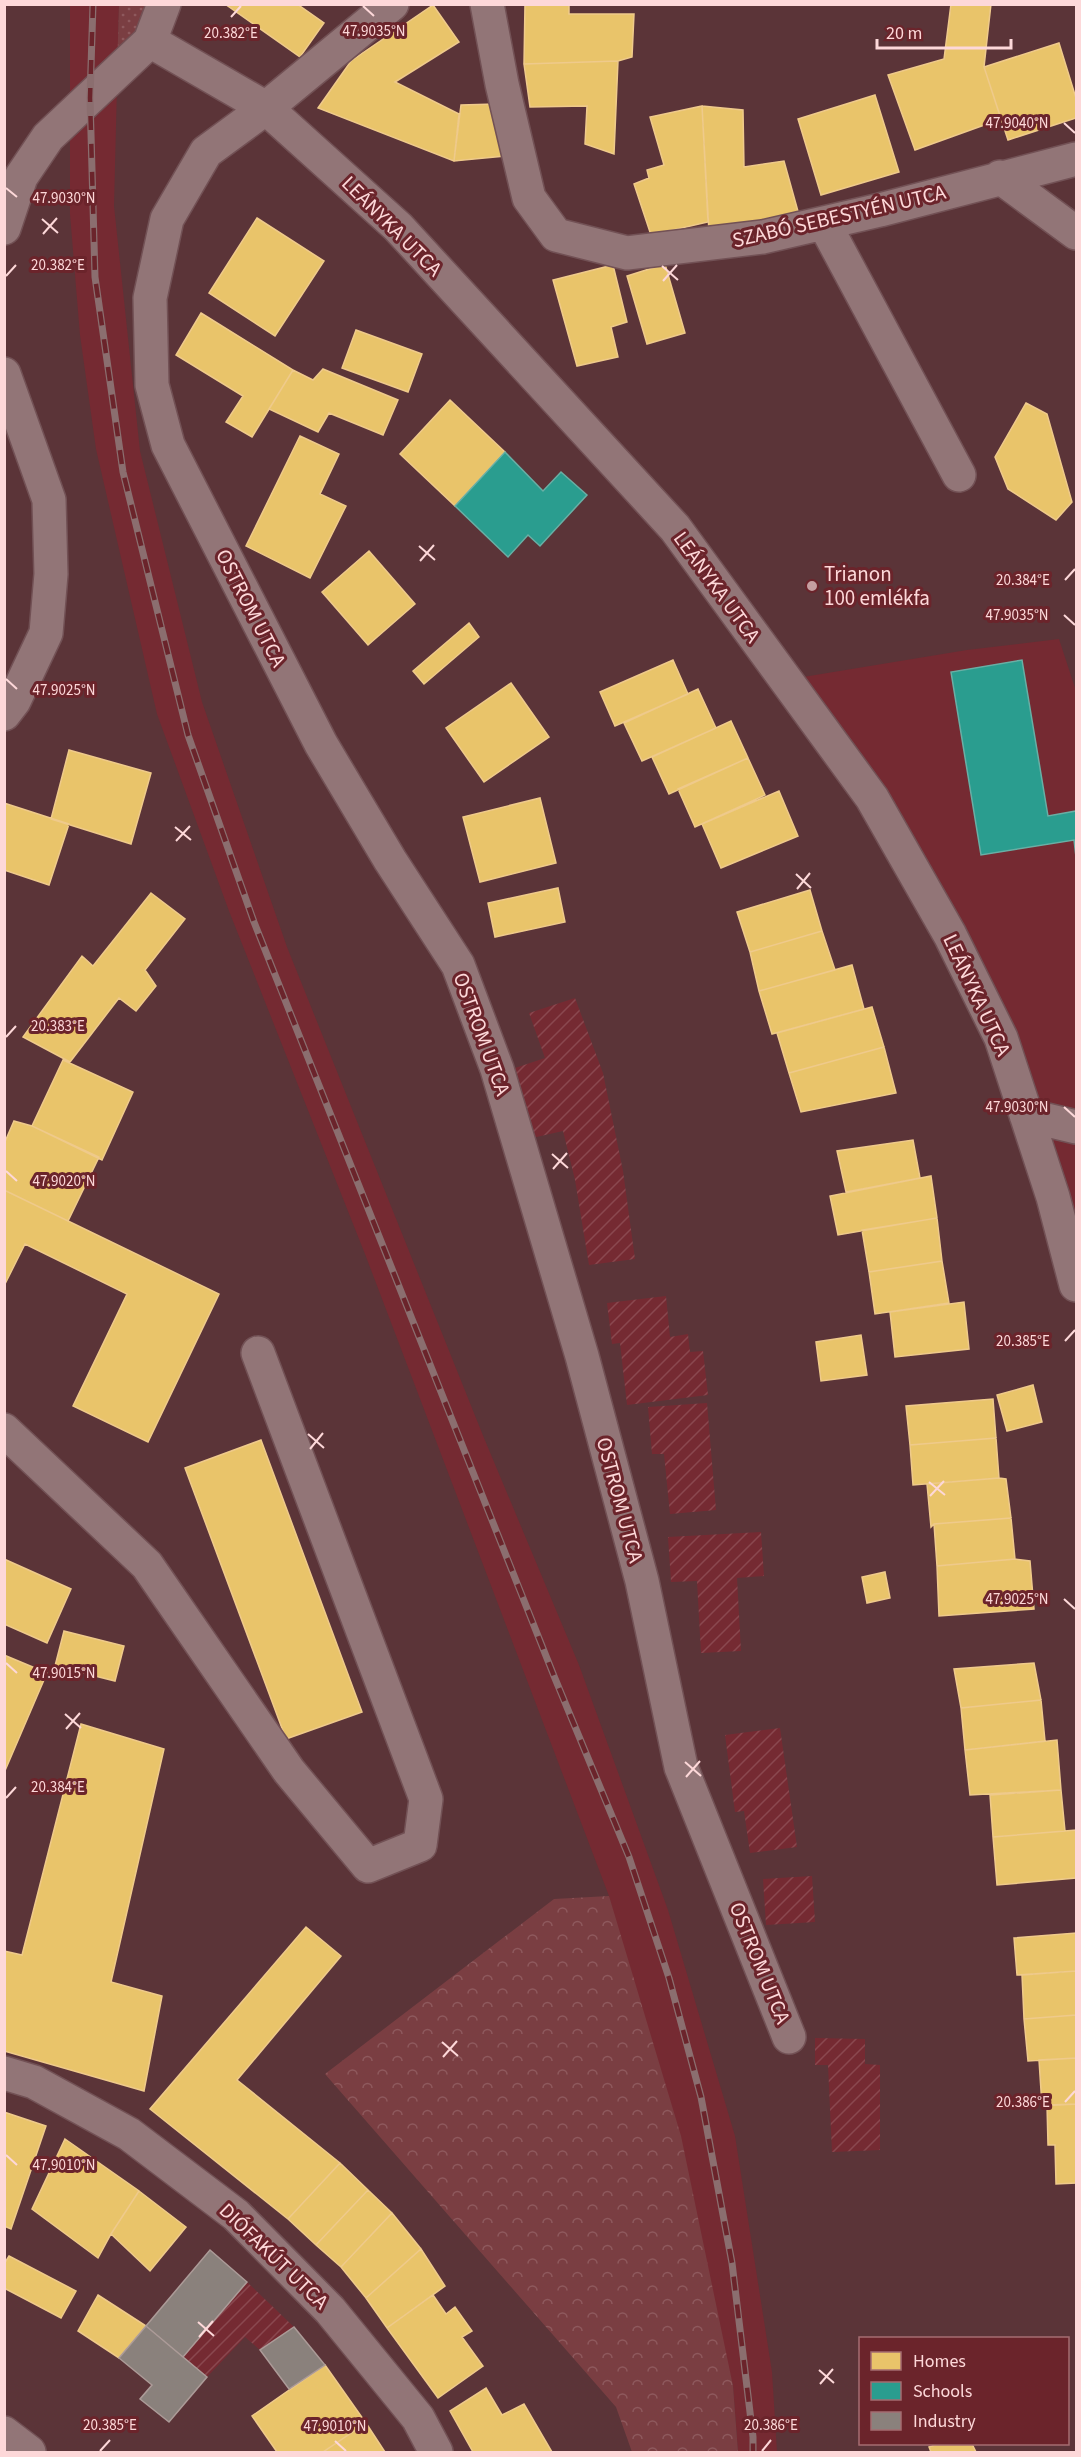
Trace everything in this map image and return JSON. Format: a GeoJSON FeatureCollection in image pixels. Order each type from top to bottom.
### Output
{"type":"FeatureCollection","features":[{"type":"Feature","properties":{"kind":"street"},"geometry":{"type":"LineString","coordinates":[[4,228],[21,177],[48,137],[150,41],[164,4]]}},
{"type":"Feature","properties":{"kind":"street","name":"OSTROM UTCA"},"geometry":{"type":"LineString","coordinates":[[392,4],[266,108],[206,152],[167,219],[150,298],[152,385],[168,445],[321,744],[390,860],[458,965],[497,1069],[582,1356],[642,1581],[681,1767],[789,2037]]}},
{"type":"Feature","properties":{"kind":"street","name":"SZABÓ SEBESTYÉN UTCA"},"geometry":{"type":"LineString","coordinates":[[487,4],[502,84],[529,198],[556,235],[627,253],[763,237],[1077,159]]}},
{"type":"Feature","properties":{"kind":"street","name":"LEÁNYKA UTCA"},"geometry":{"type":"LineString","coordinates":[[150,41],[266,108],[398,227],[675,528],[872,798],[950,935],[1001,1038],[1053,1197],[1077,1285]]}},
{"type":"Feature","properties":{"kind":"street"},"geometry":{"type":"LineString","coordinates":[[1000,177],[1077,233]]}},
{"type":"Feature","properties":{"kind":"street"},"geometry":{"type":"LineString","coordinates":[[824,223],[959,475]]}},
{"type":"Feature","properties":{"kind":"street"},"geometry":{"type":"LineString","coordinates":[[4,374],[49,500],[51,574],[46,633],[14,701],[4,714]]}},
{"type":"Feature","properties":{"kind":"street"},"geometry":{"type":"LineString","coordinates":[[1026,1115],[1077,1127]]}},
{"type":"Feature","properties":{"kind":"street"},"geometry":{"type":"LineString","coordinates":[[4,1430],[147,1565],[289,1771],[368,1866],[420,1845],[426,1798],[258,1353]]}},
{"type":"Feature","properties":{"kind":"street","name":"DIÓFAKÚT UTCA"},"geometry":{"type":"LineString","coordinates":[[4,2073],[34,2082],[129,2134],[236,2215],[330,2310],[418,2418],[436,2452]]}},
{"type":"Feature","properties":{"kind":"street"},"geometry":{"type":"LineString","coordinates":[[4,2433],[28,2452]]}},
{"type":"Feature","properties":{"kind":"shaded area"},"geometry":{"type":"Polygon","coordinates":[[[70,5],[119,5],[114,206],[140,451],[202,702],[287,947],[484,1438],[579,1665],[668,1910],[735,2136],[772,2372],[777,2452],[738,2452],[733,2386],[609,1896],[365,1254],[229,911],[157,714],[96,449],[80,335],[70,214],[70,5]]]}},
{"type":"Feature","properties":{"kind":"shaded area"},"geometry":{"type":"Polygon","coordinates":[[[1059,639],[1076,691],[1076,1285],[1001,1038],[785,680],[967,650],[1059,639]]]}},
{"type":"Feature","properties":{"kind":"shaded area"},"geometry":{"type":"Polygon","coordinates":[[[575,998],[603,1073],[623,1171],[635,1259],[589,1265],[575,1180],[563,1131],[532,1138],[512,1069],[545,1058],[529,1013],[575,998]]]}},
{"type":"Feature","properties":{"kind":"shaded area"},"geometry":{"type":"Polygon","coordinates":[[[666,1296],[670,1337],[688,1334],[690,1352],[703,1351],[708,1395],[627,1405],[620,1343],[612,1344],[607,1303],[666,1296]]]}},
{"type":"Feature","properties":{"kind":"shaded area"},"geometry":{"type":"Polygon","coordinates":[[[707,1403],[716,1510],[670,1514],[664,1454],[652,1454],[648,1407],[707,1403]]]}},
{"type":"Feature","properties":{"kind":"shaded area"},"geometry":{"type":"Polygon","coordinates":[[[761,1532],[764,1576],[737,1578],[741,1651],[701,1653],[697,1581],[671,1582],[668,1537],[761,1532]]]}},
{"type":"Feature","properties":{"kind":"shaded area"},"geometry":{"type":"Polygon","coordinates":[[[780,1728],[797,1847],[750,1853],[744,1811],[735,1812],[725,1735],[780,1728]]]}},
{"type":"Feature","properties":{"kind":"shaded area"},"geometry":{"type":"Polygon","coordinates":[[[812,1876],[815,1922],[766,1925],[763,1879],[812,1876]]]}},
{"type":"Feature","properties":{"kind":"shaded area"},"geometry":{"type":"Polygon","coordinates":[[[815,2038],[865,2039],[865,2064],[880,2065],[880,2150],[832,2152],[828,2065],[815,2065],[815,2038]]]}},
{"type":"Feature","properties":{"kind":"shaded area"},"geometry":{"type":"Polygon","coordinates":[[[247,2282],[294,2327],[260,2350],[245,2337],[207,2377],[183,2357],[247,2282]]]}},
{"type":"Feature","properties":{"kind":"green space"},"geometry":{"type":"Polygon","coordinates":[[[119,5],[164,5],[117,72],[119,5]]]}},
{"type":"Feature","properties":{"kind":"green space"},"geometry":{"type":"Polygon","coordinates":[[[609,1896],[681,2136],[733,2386],[738,2452],[632,2452],[616,2407],[325,2074],[554,1899],[609,1896]]]}},
{"type":"Feature","properties":{"kind":"building: Homes"},"geometry":{"type":"Polygon","coordinates":[[[225,4],[297,4],[324,23],[300,57],[225,4]]]}},
{"type":"Feature","properties":{"kind":"building: Homes"},"geometry":{"type":"Polygon","coordinates":[[[525,4],[569,4],[569,14],[634,14],[632,57],[618,61],[524,64],[525,4]]]}},
{"type":"Feature","properties":{"kind":"building: Homes"},"geometry":{"type":"Polygon","coordinates":[[[951,4],[991,4],[984,67],[1001,119],[915,150],[888,75],[944,59],[951,4]]]}},
{"type":"Feature","properties":{"kind":"building: Homes"},"geometry":{"type":"Polygon","coordinates":[[[433,5],[459,42],[395,82],[459,114],[454,161],[318,108],[351,61],[433,5]]]}},
{"type":"Feature","properties":{"kind":"building: Homes"},"geometry":{"type":"Polygon","coordinates":[[[1059,43],[1076,98],[1076,118],[1008,140],[984,67],[1059,43]]]}},
{"type":"Feature","properties":{"kind":"building: Homes"},"geometry":{"type":"Polygon","coordinates":[[[618,61],[614,154],[585,144],[587,106],[530,107],[524,64],[618,61]]]}},
{"type":"Feature","properties":{"kind":"building: Homes"},"geometry":{"type":"Polygon","coordinates":[[[875,95],[899,172],[821,195],[798,119],[875,95]]]}},
{"type":"Feature","properties":{"kind":"building: Homes"},"geometry":{"type":"Polygon","coordinates":[[[495,104],[505,156],[454,161],[461,105],[495,104]]]}},
{"type":"Feature","properties":{"kind":"building: Homes"},"geometry":{"type":"Polygon","coordinates":[[[702,106],[708,222],[651,235],[634,184],[649,178],[647,170],[664,165],[650,117],[702,106]]]}},
{"type":"Feature","properties":{"kind":"building: Homes"},"geometry":{"type":"Polygon","coordinates":[[[702,106],[743,110],[744,167],[784,161],[799,215],[709,232],[702,106]]]}},
{"type":"Feature","properties":{"kind":"building: Homes"},"geometry":{"type":"Polygon","coordinates":[[[257,218],[324,261],[275,336],[209,293],[257,218]]]}},
{"type":"Feature","properties":{"kind":"building: Homes"},"geometry":{"type":"Polygon","coordinates":[[[665,264],[685,333],[647,344],[627,276],[665,264]]]}},
{"type":"Feature","properties":{"kind":"building: Homes"},"geometry":{"type":"Polygon","coordinates":[[[613,265],[627,322],[611,327],[618,357],[577,366],[553,280],[613,265]]]}},
{"type":"Feature","properties":{"kind":"building: Homes"},"geometry":{"type":"Polygon","coordinates":[[[201,313],[293,370],[252,437],[226,422],[243,396],[176,355],[201,313]]]}},
{"type":"Feature","properties":{"kind":"building: Homes"},"geometry":{"type":"Polygon","coordinates":[[[356,330],[422,354],[408,392],[342,368],[356,330]]]}},
{"type":"Feature","properties":{"kind":"building: Homes"},"geometry":{"type":"Polygon","coordinates":[[[323,369],[398,400],[383,435],[329,413],[318,432],[269,409],[293,370],[313,380],[323,369]]]}},
{"type":"Feature","properties":{"kind":"building: Homes"},"geometry":{"type":"Polygon","coordinates":[[[450,400],[505,452],[455,506],[400,454],[450,400]]]}},
{"type":"Feature","properties":{"kind":"building: Homes"},"geometry":{"type":"Polygon","coordinates":[[[1026,403],[1047,414],[1072,502],[1056,520],[1008,489],[995,457],[1026,403]]]}},
{"type":"Feature","properties":{"kind":"building: Homes"},"geometry":{"type":"Polygon","coordinates":[[[300,436],[339,454],[320,494],[346,506],[310,578],[246,546],[300,436]]]}},
{"type":"Feature","properties":{"kind":"building: Homes"},"geometry":{"type":"Polygon","coordinates":[[[369,551],[415,604],[368,645],[322,592],[369,551]]]}},
{"type":"Feature","properties":{"kind":"building: Homes"},"geometry":{"type":"Polygon","coordinates":[[[469,623],[479,637],[424,684],[413,671],[469,623]]]}},
{"type":"Feature","properties":{"kind":"building: Homes"},"geometry":{"type":"Polygon","coordinates":[[[673,660],[688,694],[615,726],[600,692],[673,660]]]}},
{"type":"Feature","properties":{"kind":"building: Homes"},"geometry":{"type":"Polygon","coordinates":[[[511,683],[549,737],[484,782],[446,728],[511,683]]]}},
{"type":"Feature","properties":{"kind":"building: Homes"},"geometry":{"type":"Polygon","coordinates":[[[698,689],[716,728],[642,761],[624,723],[698,689]]]}},
{"type":"Feature","properties":{"kind":"building: Homes"},"geometry":{"type":"Polygon","coordinates":[[[731,721],[748,758],[669,794],[652,757],[731,721]]]}},
{"type":"Feature","properties":{"kind":"building: Homes"},"geometry":{"type":"Polygon","coordinates":[[[69,750],[151,773],[131,844],[51,819],[69,750]]]}},
{"type":"Feature","properties":{"kind":"building: Homes"},"geometry":{"type":"Polygon","coordinates":[[[748,758],[765,795],[695,827],[678,789],[748,758]]]}},
{"type":"Feature","properties":{"kind":"building: Homes"},"geometry":{"type":"Polygon","coordinates":[[[779,791],[798,836],[721,868],[702,824],[779,791]]]}},
{"type":"Feature","properties":{"kind":"building: Homes"},"geometry":{"type":"Polygon","coordinates":[[[540,798],[556,863],[480,882],[463,817],[540,798]]]}},
{"type":"Feature","properties":{"kind":"building: Homes"},"geometry":{"type":"Polygon","coordinates":[[[4,803],[69,824],[49,885],[4,870],[4,803]]]}},
{"type":"Feature","properties":{"kind":"building: Homes"},"geometry":{"type":"Polygon","coordinates":[[[558,888],[565,922],[495,937],[488,903],[558,888]]]}},
{"type":"Feature","properties":{"kind":"building: Homes"},"geometry":{"type":"Polygon","coordinates":[[[810,890],[822,931],[750,952],[737,912],[810,890]]]}},
{"type":"Feature","properties":{"kind":"building: Homes"},"geometry":{"type":"Polygon","coordinates":[[[151,893],[185,919],[145,970],[156,986],[136,1011],[119,998],[70,1062],[23,1037],[82,956],[93,966],[151,893]]]}},
{"type":"Feature","properties":{"kind":"building: Homes"},"geometry":{"type":"Polygon","coordinates":[[[822,931],[835,970],[759,991],[750,952],[822,931]]]}},
{"type":"Feature","properties":{"kind":"building: Homes"},"geometry":{"type":"Polygon","coordinates":[[[852,965],[864,1009],[772,1034],[759,991],[852,965]]]}},
{"type":"Feature","properties":{"kind":"building: Homes"},"geometry":{"type":"Polygon","coordinates":[[[872,1007],[884,1047],[789,1073],[777,1033],[872,1007]]]}},
{"type":"Feature","properties":{"kind":"building: Homes"},"geometry":{"type":"Polygon","coordinates":[[[884,1047],[896,1093],[801,1112],[789,1073],[884,1047]]]}},
{"type":"Feature","properties":{"kind":"building: Homes"},"geometry":{"type":"Polygon","coordinates":[[[63,1060],[133,1092],[102,1160],[32,1126],[63,1060]]]}},
{"type":"Feature","properties":{"kind":"building: Homes"},"geometry":{"type":"Polygon","coordinates":[[[14,1121],[32,1126],[99,1157],[68,1221],[4,1190],[4,1144],[14,1121]]]}},
{"type":"Feature","properties":{"kind":"building: Homes"},"geometry":{"type":"Polygon","coordinates":[[[913,1140],[920,1178],[846,1192],[837,1151],[913,1140]]]}},
{"type":"Feature","properties":{"kind":"building: Homes"},"geometry":{"type":"Polygon","coordinates":[[[931,1176],[937,1218],[838,1235],[830,1196],[931,1176]]]}},
{"type":"Feature","properties":{"kind":"building: Homes"},"geometry":{"type":"Polygon","coordinates":[[[4,1190],[219,1294],[148,1442],[73,1406],[127,1294],[25,1244],[4,1286],[4,1190]]]}},
{"type":"Feature","properties":{"kind":"building: Homes"},"geometry":{"type":"Polygon","coordinates":[[[937,1218],[942,1261],[869,1272],[862,1230],[937,1218]]]}},
{"type":"Feature","properties":{"kind":"building: Homes"},"geometry":{"type":"Polygon","coordinates":[[[942,1261],[949,1303],[875,1314],[869,1272],[942,1261]]]}},
{"type":"Feature","properties":{"kind":"building: Homes"},"geometry":{"type":"Polygon","coordinates":[[[964,1302],[969,1349],[895,1357],[890,1312],[964,1302]]]}},
{"type":"Feature","properties":{"kind":"building: Homes"},"geometry":{"type":"Polygon","coordinates":[[[861,1335],[867,1375],[821,1381],[816,1342],[861,1335]]]}},
{"type":"Feature","properties":{"kind":"building: Homes"},"geometry":{"type":"Polygon","coordinates":[[[1033,1385],[1042,1422],[1007,1431],[997,1395],[1033,1385]]]}},
{"type":"Feature","properties":{"kind":"building: Homes"},"geometry":{"type":"Polygon","coordinates":[[[993,1399],[996,1438],[910,1445],[906,1406],[993,1399]]]}},
{"type":"Feature","properties":{"kind":"building: Homes"},"geometry":{"type":"Polygon","coordinates":[[[996,1438],[999,1478],[913,1485],[910,1445],[996,1438]]]}},
{"type":"Feature","properties":{"kind":"building: Homes"},"geometry":{"type":"Polygon","coordinates":[[[261,1440],[362,1712],[286,1739],[185,1468],[261,1440]]]}},
{"type":"Feature","properties":{"kind":"building: Homes"},"geometry":{"type":"Polygon","coordinates":[[[1006,1479],[1011,1518],[934,1524],[931,1527],[927,1484],[1006,1479]]]}},
{"type":"Feature","properties":{"kind":"building: Homes"},"geometry":{"type":"Polygon","coordinates":[[[1011,1518],[1015,1559],[937,1566],[934,1524],[1011,1518]]]}},
{"type":"Feature","properties":{"kind":"building: Homes"},"geometry":{"type":"Polygon","coordinates":[[[4,1559],[71,1589],[47,1643],[4,1624],[4,1559]]]}},
{"type":"Feature","properties":{"kind":"building: Homes"},"geometry":{"type":"Polygon","coordinates":[[[1015,1559],[1030,1561],[1034,1609],[939,1616],[937,1566],[1015,1559]]]}},
{"type":"Feature","properties":{"kind":"building: Homes"},"geometry":{"type":"Polygon","coordinates":[[[885,1572],[890,1598],[867,1603],[862,1577],[885,1572]]]}},
{"type":"Feature","properties":{"kind":"building: Homes"},"geometry":{"type":"Polygon","coordinates":[[[64,1631],[124,1646],[115,1681],[55,1666],[64,1631]]]}},
{"type":"Feature","properties":{"kind":"building: Homes"},"geometry":{"type":"Polygon","coordinates":[[[4,1655],[47,1673],[4,1773],[4,1655]]]}},
{"type":"Feature","properties":{"kind":"building: Homes"},"geometry":{"type":"Polygon","coordinates":[[[1034,1663],[1041,1700],[961,1708],[954,1669],[1034,1663]]]}},
{"type":"Feature","properties":{"kind":"building: Homes"},"geometry":{"type":"Polygon","coordinates":[[[1041,1700],[1045,1741],[965,1750],[961,1708],[1041,1700]]]}},
{"type":"Feature","properties":{"kind":"building: Homes"},"geometry":{"type":"Polygon","coordinates":[[[81,1724],[164,1749],[111,1982],[162,1996],[144,2091],[4,2051],[4,1951],[22,1955],[81,1724]]]}},
{"type":"Feature","properties":{"kind":"building: Homes"},"geometry":{"type":"Polygon","coordinates":[[[1057,1740],[1061,1790],[970,1795],[965,1750],[1057,1740]]]}},
{"type":"Feature","properties":{"kind":"building: Homes"},"geometry":{"type":"Polygon","coordinates":[[[1061,1790],[1065,1831],[993,1837],[990,1795],[1061,1790]]]}},
{"type":"Feature","properties":{"kind":"building: Homes"},"geometry":{"type":"Polygon","coordinates":[[[1076,1830],[1076,1878],[997,1885],[993,1837],[1076,1830]]]}},
{"type":"Feature","properties":{"kind":"building: Homes"},"geometry":{"type":"Polygon","coordinates":[[[306,1927],[341,1956],[237,2080],[340,2163],[288,2219],[150,2109],[306,1927]]]}},
{"type":"Feature","properties":{"kind":"building: Homes"},"geometry":{"type":"Polygon","coordinates":[[[1076,1933],[1076,1971],[1017,1975],[1014,1938],[1076,1933]]]}},
{"type":"Feature","properties":{"kind":"building: Homes"},"geometry":{"type":"Polygon","coordinates":[[[1076,1971],[1076,2015],[1024,2019],[1022,1975],[1076,1971]]]}},
{"type":"Feature","properties":{"kind":"building: Homes"},"geometry":{"type":"Polygon","coordinates":[[[1076,2015],[1076,2058],[1028,2061],[1024,2019],[1076,2015]]]}},
{"type":"Feature","properties":{"kind":"building: Homes"},"geometry":{"type":"Polygon","coordinates":[[[1076,2058],[1076,2104],[1042,2106],[1039,2060],[1076,2058]]]}},
{"type":"Feature","properties":{"kind":"building: Homes"},"geometry":{"type":"Polygon","coordinates":[[[1076,2104],[1076,2183],[1056,2184],[1055,2145],[1048,2145],[1047,2105],[1076,2104]]]}},
{"type":"Feature","properties":{"kind":"building: Homes"},"geometry":{"type":"Polygon","coordinates":[[[4,2112],[46,2126],[11,2229],[4,2226],[4,2112]]]}},
{"type":"Feature","properties":{"kind":"building: Homes"},"geometry":{"type":"Polygon","coordinates":[[[65,2139],[139,2191],[98,2258],[32,2209],[65,2139]]]}},
{"type":"Feature","properties":{"kind":"building: Homes"},"geometry":{"type":"Polygon","coordinates":[[[340,2163],[368,2190],[316,2245],[288,2219],[340,2163]]]}},
{"type":"Feature","properties":{"kind":"building: Homes"},"geometry":{"type":"Polygon","coordinates":[[[368,2190],[392,2213],[341,2267],[316,2245],[368,2190]]]}},
{"type":"Feature","properties":{"kind":"building: Homes"},"geometry":{"type":"Polygon","coordinates":[[[139,2191],[186,2227],[150,2271],[111,2234],[139,2191]]]}},
{"type":"Feature","properties":{"kind":"building: Homes"},"geometry":{"type":"Polygon","coordinates":[[[392,2213],[421,2249],[366,2298],[341,2267],[392,2213]]]}},
{"type":"Feature","properties":{"kind":"building: Homes"},"geometry":{"type":"Polygon","coordinates":[[[421,2249],[445,2286],[387,2328],[366,2298],[421,2249]]]}},
{"type":"Feature","properties":{"kind":"building: Homes"},"geometry":{"type":"Polygon","coordinates":[[[9,2256],[76,2291],[61,2318],[4,2288],[4,2264],[9,2256]]]}},
{"type":"Feature","properties":{"kind":"building: Homes"},"geometry":{"type":"Polygon","coordinates":[[[98,2295],[146,2326],[119,2358],[78,2331],[98,2295]]]}},
{"type":"Feature","properties":{"kind":"building: Homes"},"geometry":{"type":"Polygon","coordinates":[[[433,2295],[446,2314],[455,2307],[472,2331],[462,2337],[483,2366],[438,2398],[387,2328],[433,2295]]]}},
{"type":"Feature","properties":{"kind":"building: Homes"},"geometry":{"type":"Polygon","coordinates":[[[325,2365],[366,2423],[323,2452],[277,2452],[252,2416],[325,2365]]]}},
{"type":"Feature","properties":{"kind":"building: Homes"},"geometry":{"type":"Polygon","coordinates":[[[486,2388],[502,2415],[524,2404],[552,2452],[473,2452],[450,2411],[486,2388]]]}},
{"type":"Feature","properties":{"kind":"building: Homes"},"geometry":{"type":"Polygon","coordinates":[[[366,2423],[385,2452],[323,2452],[366,2423]]]}},
{"type":"Feature","properties":{"kind":"building: Homes"},"geometry":{"type":"Polygon","coordinates":[[[972,2445],[976,2452],[931,2452],[929,2447],[972,2445]]]}},
{"type":"Feature","properties":{"kind":"building: Schools"},"geometry":{"type":"Polygon","coordinates":[[[505,452],[543,491],[561,472],[587,495],[540,546],[528,535],[508,557],[455,506],[505,452]]]}},
{"type":"Feature","properties":{"kind":"building: Schools"},"geometry":{"type":"Polygon","coordinates":[[[1022,660],[1048,816],[1076,811],[1076,857],[1074,840],[981,855],[951,672],[1022,660]]]}},
{"type":"Feature","properties":{"kind":"building: Industry"},"geometry":{"type":"Polygon","coordinates":[[[210,2250],[247,2282],[183,2357],[146,2326],[210,2250]]]}},
{"type":"Feature","properties":{"kind":"building: Industry"},"geometry":{"type":"Polygon","coordinates":[[[146,2326],[207,2377],[169,2422],[140,2399],[152,2385],[119,2358],[146,2326]]]}},
{"type":"Feature","properties":{"kind":"building: Industry"},"geometry":{"type":"Polygon","coordinates":[[[294,2327],[325,2365],[289,2389],[260,2350],[294,2327]]]}},
{"type":"Feature","properties":{"kind":"railway"},"geometry":{"type":"LineString","coordinates":[[93,4],[90,98],[95,277],[123,472],[188,735],[254,922],[554,1676],[629,1857],[669,1978],[701,2097],[732,2263],[753,2452]]}},
{"type":"Feature","properties":{"kind":"place","name":"Trianon 100 emlékfa"},"geometry":{"type":"Point","coordinates":[812,586]}}]}
